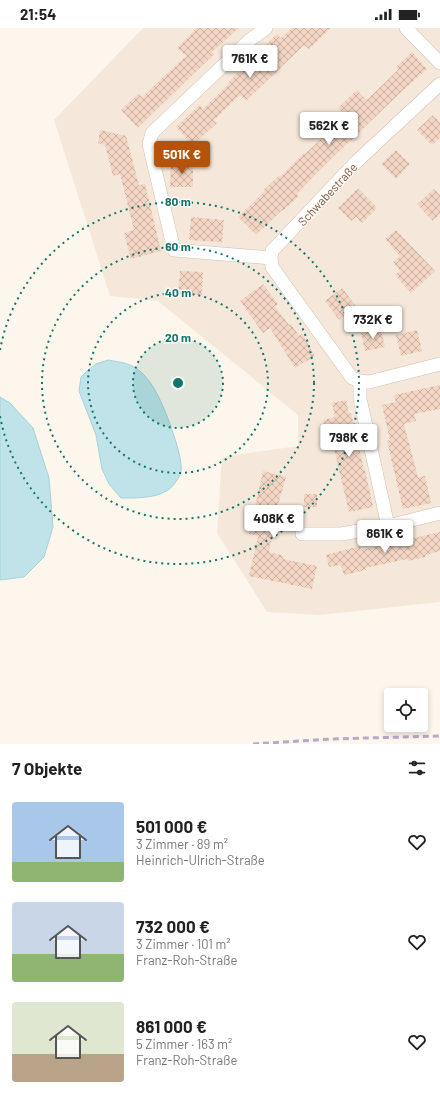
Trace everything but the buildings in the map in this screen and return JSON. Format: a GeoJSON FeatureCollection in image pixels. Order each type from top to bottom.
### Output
{"type":"FeatureCollection","features":[{"type":"Feature","properties":{"kind":"street"},"geometry":{"type":"LineString","coordinates":[[266,28],[250,40],[152,134],[149,144],[174,250],[271,258],[272,267],[352,378],[369,382],[440,364]]}},
{"type":"Feature","properties":{"kind":"street"},"geometry":{"type":"LineString","coordinates":[[406,28],[440,63]]}},
{"type":"Feature","properties":{"kind":"street","name":"Schwabestraße"},"geometry":{"type":"LineString","coordinates":[[271,258],[272,251],[355,163],[440,84]]}},
{"type":"Feature","properties":{"kind":"street"},"geometry":{"type":"LineString","coordinates":[[360,381],[360,398],[388,526]]}},
{"type":"Feature","properties":{"kind":"street"},"geometry":{"type":"LineString","coordinates":[[302,534],[341,534],[388,526],[440,513]]}},
{"type":"Feature","properties":{"kind":"shaded area"},"geometry":{"type":"Polygon","coordinates":[[[143,28],[440,28],[440,602],[320,615],[267,612],[217,533],[222,457],[298,446],[298,415],[158,301],[110,296],[54,120],[143,28]]]}},
{"type":"Feature","properties":{"kind":"water"},"geometry":{"type":"Polygon","coordinates":[[[108,360],[133,366],[145,376],[158,396],[170,424],[176,441],[181,473],[173,486],[160,494],[136,498],[121,498],[109,484],[102,469],[96,435],[79,391],[81,377],[96,364],[108,360]]]}},
{"type":"Feature","properties":{"kind":"water"},"geometry":{"type":"Polygon","coordinates":[[[0,397],[10,403],[33,428],[49,478],[53,527],[44,557],[24,577],[0,580],[0,397]]]}},
{"type":"Feature","properties":{"kind":"railway"},"geometry":{"type":"LineString","coordinates":[[253,744],[331,739],[440,736]]}}]}
